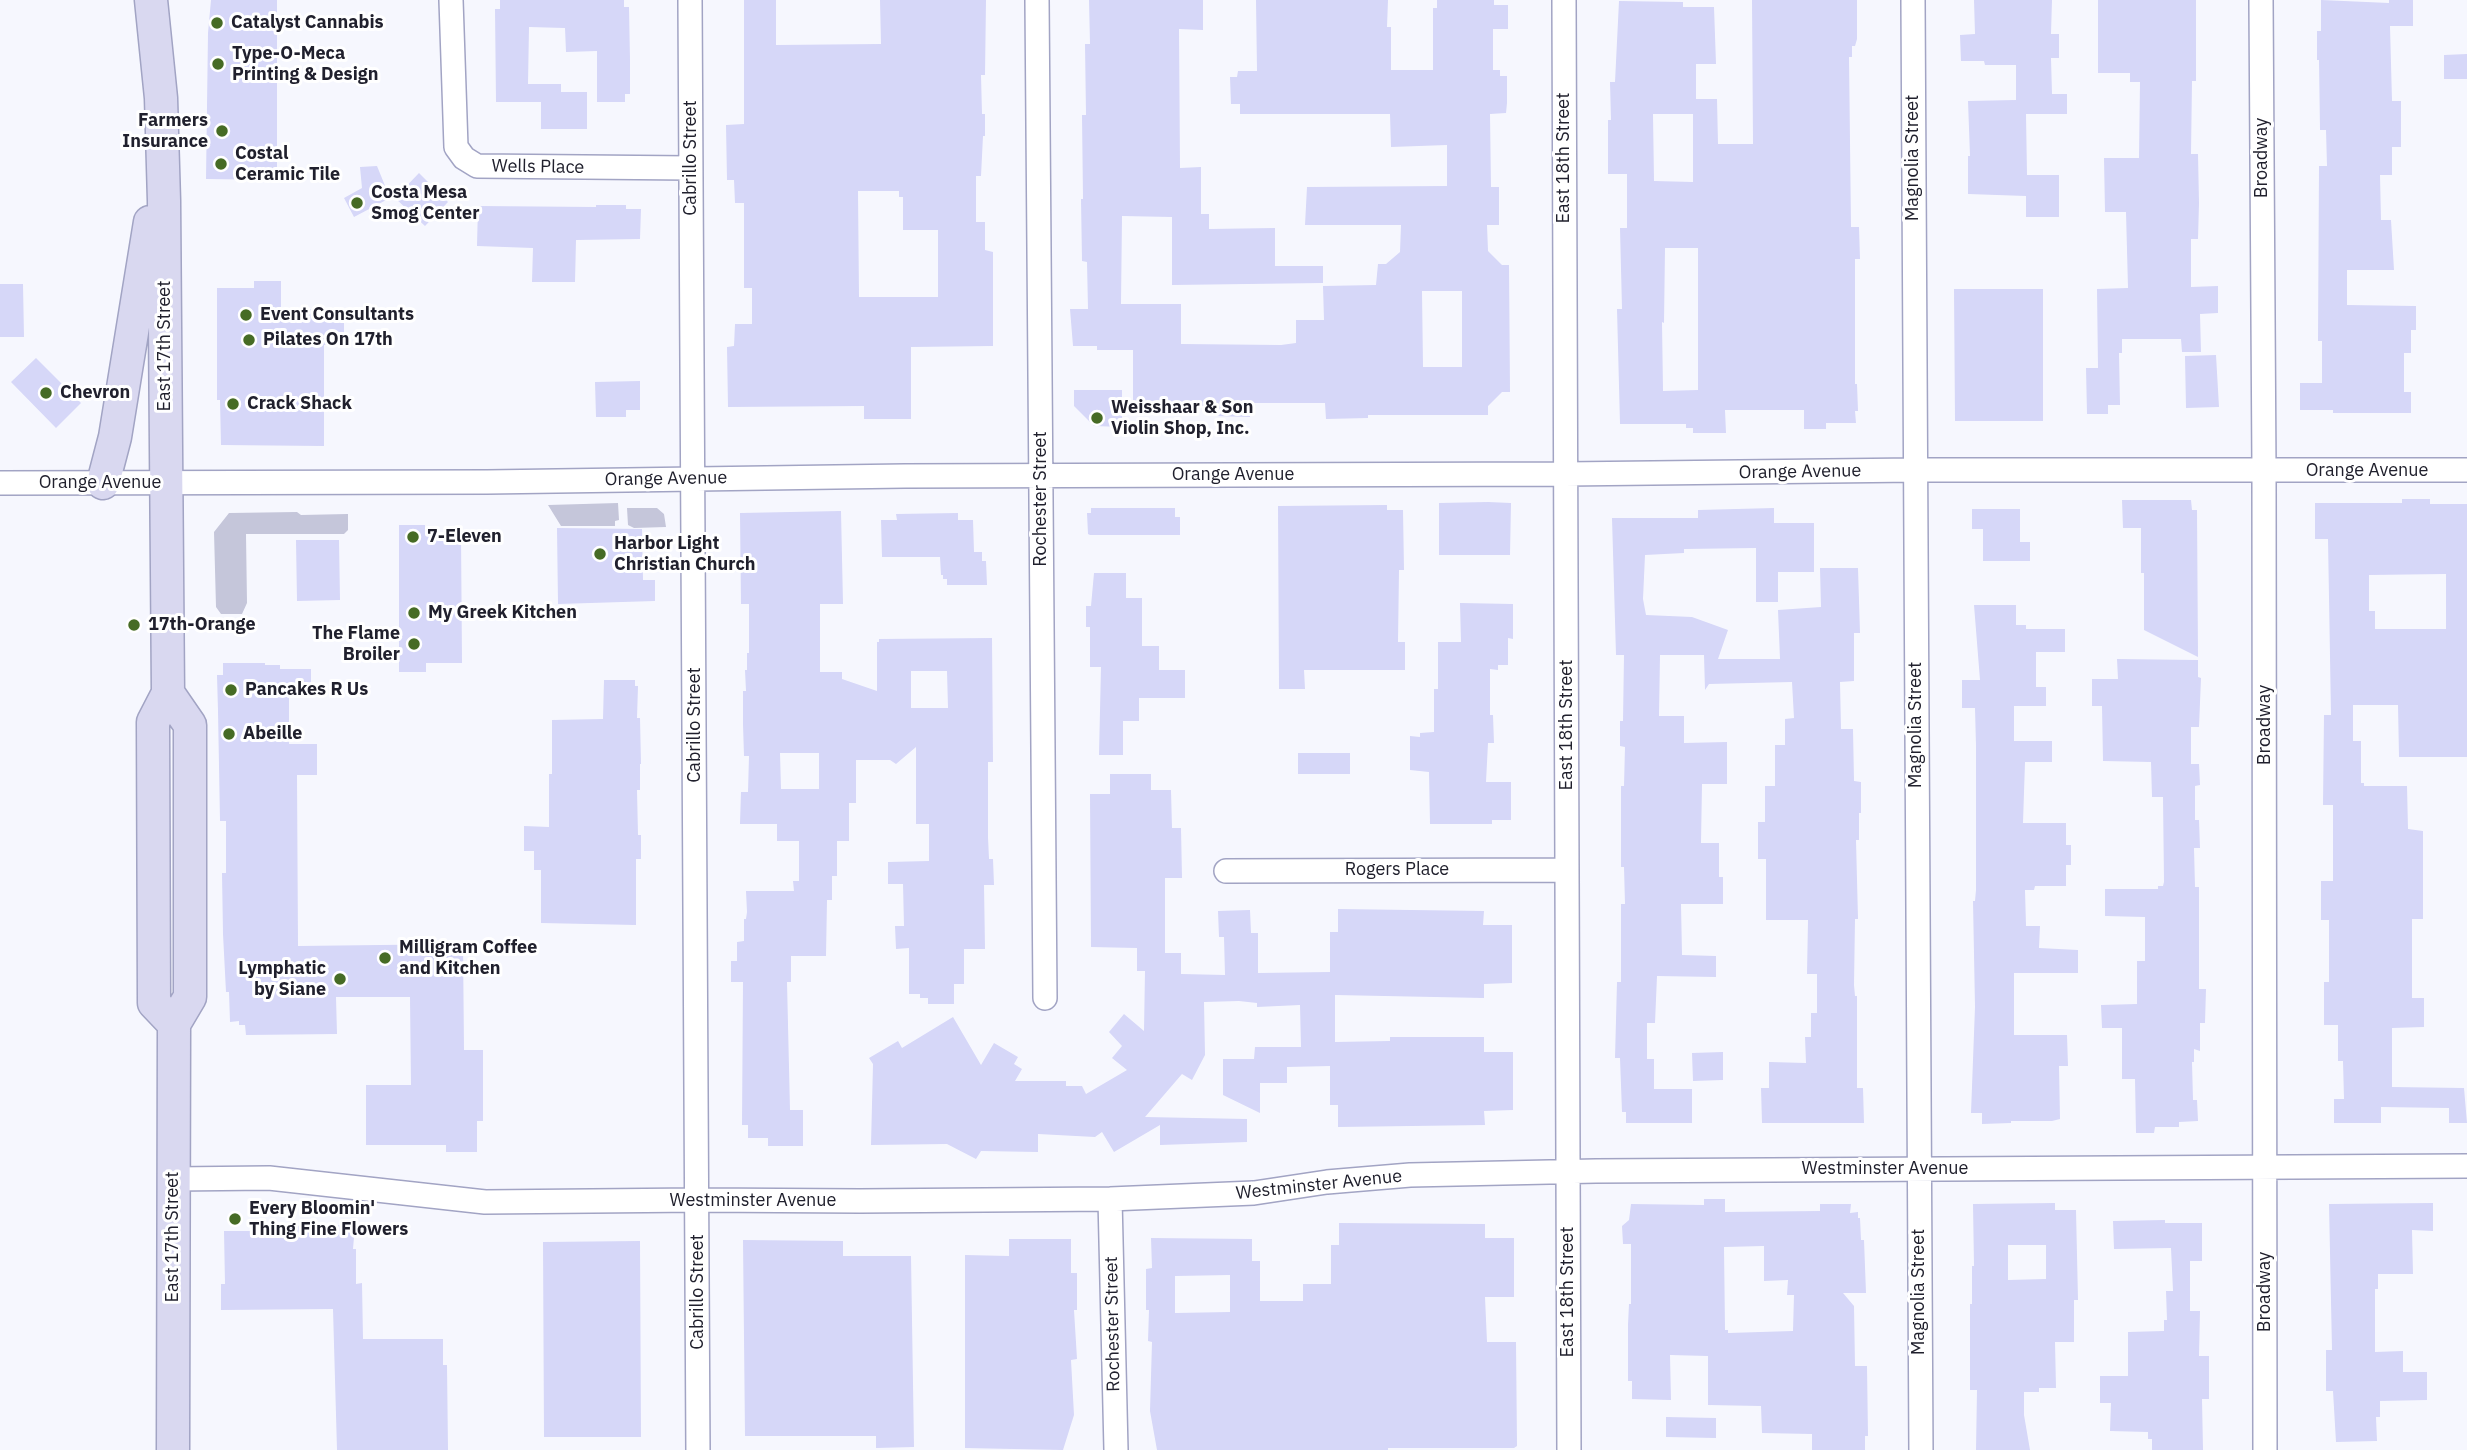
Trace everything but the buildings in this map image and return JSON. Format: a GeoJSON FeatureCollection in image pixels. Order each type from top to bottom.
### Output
{"type":"FeatureCollection","features":[{"type":"Feature","properties":{"kind":"main road","name":"East 17th Street"},"geometry":{"type":"LineString","coordinates":[[151,0],[161,98],[166,313],[168,693],[153,722],[154,1003],[174,1024]]}},
{"type":"Feature","properties":{"kind":"main road"},"geometry":{"type":"LineString","coordinates":[[103,483],[116,438],[162,148]]}},
{"type":"Feature","properties":{"kind":"main road","name":"East 17th Street"},"geometry":{"type":"LineString","coordinates":[[168,693],[190,725],[190,997],[174,1024],[173,1450]]}},
{"type":"Feature","properties":{"kind":"main road"},"geometry":{"type":"LineString","coordinates":[[153,790],[167,816],[190,887]]}},
{"type":"Feature","properties":{"kind":"street","name":"Wells Place"},"geometry":{"type":"LineString","coordinates":[[452,0],[456,147],[464,158],[477,166],[690,168]]}},
{"type":"Feature","properties":{"kind":"street","name":"Cabrillo Street"},"geometry":{"type":"LineString","coordinates":[[690,0],[698,1450]]}},
{"type":"Feature","properties":{"kind":"street","name":"Rochester Street"},"geometry":{"type":"LineString","coordinates":[[1037,0],[1045,998]]}},
{"type":"Feature","properties":{"kind":"street","name":"East 18th Street"},"geometry":{"type":"LineString","coordinates":[[1564,0],[1569,1450]]}},
{"type":"Feature","properties":{"kind":"street","name":"Magnolia Street"},"geometry":{"type":"LineString","coordinates":[[1913,0],[1921,1450]]}},
{"type":"Feature","properties":{"kind":"street","name":"Broadway"},"geometry":{"type":"LineString","coordinates":[[2260,0],[2264,471],[2265,1450]]}},
{"type":"Feature","properties":{"kind":"street","name":"Orange Avenue"},"geometry":{"type":"LineString","coordinates":[[0,483],[1915,470],[2467,470]]}},
{"type":"Feature","properties":{"kind":"street","name":"Rogers Place"},"geometry":{"type":"LineString","coordinates":[[1226,871],[1567,870]]}},
{"type":"Feature","properties":{"kind":"street","name":"Westminster Avenue"},"geometry":{"type":"LineString","coordinates":[[173,1179],[269,1178],[485,1202],[860,1201],[1110,1199],[1254,1194],[1327,1182],[1410,1175],[1919,1168],[2467,1166]]}},
{"type":"Feature","properties":{"kind":"street","name":"Rochester Street"},"geometry":{"type":"LineString","coordinates":[[1110,1199],[1116,1450]]}},
{"type":"Feature","properties":{"kind":"shaded area"},"geometry":{"type":"Polygon","coordinates":[[[618,503],[619,520],[615,521],[615,526],[561,526],[548,505],[618,503]]]}},
{"type":"Feature","properties":{"kind":"shaded area"},"geometry":{"type":"Polygon","coordinates":[[[627,508],[657,508],[664,514],[666,527],[634,528],[628,525],[627,508]]]}},
{"type":"Feature","properties":{"kind":"shaded area"},"geometry":{"type":"Polygon","coordinates":[[[297,512],[301,515],[348,514],[348,530],[344,534],[246,534],[247,603],[242,614],[221,614],[216,607],[214,532],[229,513],[297,512]]]}},
{"type":"Feature","properties":{"kind":"place","name":"Catalyst Cannabis"},"geometry":{"type":"Point","coordinates":[217,23]}},
{"type":"Feature","properties":{"kind":"place","name":"Type-O-Meca Printing & Design"},"geometry":{"type":"Point","coordinates":[218,64]}},
{"type":"Feature","properties":{"kind":"place","name":"Farmers Insurance"},"geometry":{"type":"Point","coordinates":[222,131]}},
{"type":"Feature","properties":{"kind":"place","name":"Costal Ceramic Tile"},"geometry":{"type":"Point","coordinates":[221,164]}},
{"type":"Feature","properties":{"kind":"place","name":"Costa Mesa Smog Center"},"geometry":{"type":"Point","coordinates":[357,203]}},
{"type":"Feature","properties":{"kind":"place","name":"Event Consultants"},"geometry":{"type":"Point","coordinates":[246,315]}},
{"type":"Feature","properties":{"kind":"place","name":"Pilates On 17th"},"geometry":{"type":"Point","coordinates":[249,340]}},
{"type":"Feature","properties":{"kind":"place","name":"Chevron"},"geometry":{"type":"Point","coordinates":[46,393]}},
{"type":"Feature","properties":{"kind":"place","name":"Crack Shack"},"geometry":{"type":"Point","coordinates":[233,404]}},
{"type":"Feature","properties":{"kind":"place","name":"Weisshaar & Son Violin Shop, Inc."},"geometry":{"type":"Point","coordinates":[1097,418]}},
{"type":"Feature","properties":{"kind":"place","name":"7-Eleven"},"geometry":{"type":"Point","coordinates":[413,537]}},
{"type":"Feature","properties":{"kind":"place","name":"Harbor Light Christian Church"},"geometry":{"type":"Point","coordinates":[600,554]}},
{"type":"Feature","properties":{"kind":"place","name":"My Greek Kitchen"},"geometry":{"type":"Point","coordinates":[414,613]}},
{"type":"Feature","properties":{"kind":"place","name":"17th-Orange"},"geometry":{"type":"Point","coordinates":[134,625]}},
{"type":"Feature","properties":{"kind":"place","name":"The Flame Broiler"},"geometry":{"type":"Point","coordinates":[414,644]}},
{"type":"Feature","properties":{"kind":"place","name":"Pancakes R Us"},"geometry":{"type":"Point","coordinates":[231,690]}},
{"type":"Feature","properties":{"kind":"place","name":"Abeille"},"geometry":{"type":"Point","coordinates":[229,734]}},
{"type":"Feature","properties":{"kind":"place","name":"Milligram Coffee and Kitchen"},"geometry":{"type":"Point","coordinates":[385,958]}},
{"type":"Feature","properties":{"kind":"place","name":"Lymphatic by Siane"},"geometry":{"type":"Point","coordinates":[340,979]}},
{"type":"Feature","properties":{"kind":"place","name":"Every Bloomin' Thing Fine Flowers"},"geometry":{"type":"Point","coordinates":[235,1219]}}]}
